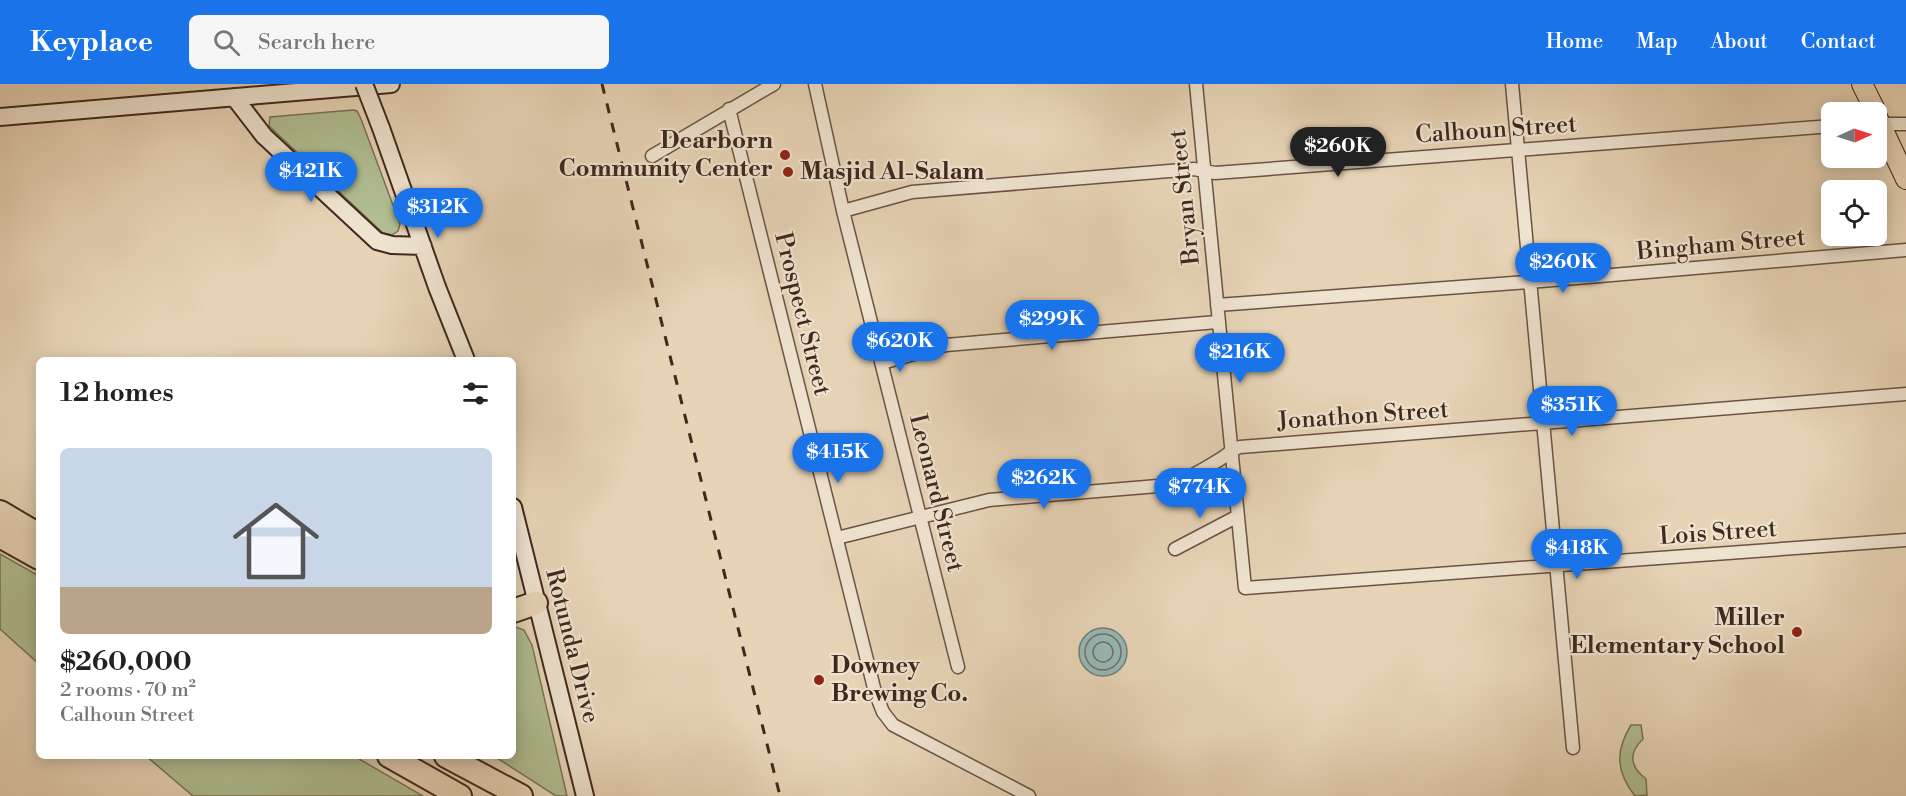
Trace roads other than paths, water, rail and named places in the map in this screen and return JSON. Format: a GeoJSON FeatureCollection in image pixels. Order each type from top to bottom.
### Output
{"type":"FeatureCollection","features":[{"type":"Feature","properties":{"kind":"highway"},"geometry":{"type":"LineString","coordinates":[[0,512],[36,533]]}},
{"type":"Feature","properties":{"kind":"highway"},"geometry":{"type":"LineString","coordinates":[[0,536],[36,556]]}},
{"type":"Feature","properties":{"kind":"highway"},"geometry":{"type":"LineString","coordinates":[[516,610],[536,603]]}},
{"type":"Feature","properties":{"kind":"highway"},"geometry":{"type":"LineString","coordinates":[[394,759],[460,796]]}},
{"type":"Feature","properties":{"kind":"highway"},"geometry":{"type":"LineString","coordinates":[[452,759],[521,796]]}},
{"type":"Feature","properties":{"kind":"highway"},"geometry":{"type":"LineString","coordinates":[[481,759],[527,796]]}},
{"type":"Feature","properties":{"kind":"main road"},"geometry":{"type":"LineString","coordinates":[[364,84],[465,357]]}},
{"type":"Feature","properties":{"kind":"main road"},"geometry":{"type":"LineString","coordinates":[[0,117],[391,84]]}},
{"type":"Feature","properties":{"kind":"main road"},"geometry":{"type":"LineString","coordinates":[[1863,84],[1870,102]]}},
{"type":"Feature","properties":{"kind":"main road"},"geometry":{"type":"LineString","coordinates":[[234,97],[264,136],[377,241],[392,245],[423,246]]}},
{"type":"Feature","properties":{"kind":"main road"},"geometry":{"type":"LineString","coordinates":[[1887,140],[1906,179]]}},
{"type":"Feature","properties":{"kind":"main road","name":"Rotunda Drive"},"geometry":{"type":"LineString","coordinates":[[516,520],[585,796]]}},
{"type":"Feature","properties":{"kind":"street"},"geometry":{"type":"LineString","coordinates":[[652,156],[774,84]]}},
{"type":"Feature","properties":{"kind":"street","name":"Leonard Street"},"geometry":{"type":"LineString","coordinates":[[815,84],[843,211],[958,667]]}},
{"type":"Feature","properties":{"kind":"street","name":"Bryan Street"},"geometry":{"type":"LineString","coordinates":[[1196,84],[1217,322]]}},
{"type":"Feature","properties":{"kind":"street"},"geometry":{"type":"LineString","coordinates":[[1512,84],[1573,748]]}},
{"type":"Feature","properties":{"kind":"street","name":"Prospect Street"},"geometry":{"type":"LineString","coordinates":[[729,110],[875,692],[887,718],[895,726],[1029,796]]}},
{"type":"Feature","properties":{"kind":"street"},"geometry":{"type":"LineString","coordinates":[[1887,121],[1906,124]]}},
{"type":"Feature","properties":{"kind":"street","name":"Calhoun Street"},"geometry":{"type":"LineString","coordinates":[[843,211],[912,192],[1194,169],[1215,173],[1821,127]]}},
{"type":"Feature","properties":{"kind":"street","name":"Bingham Street"},"geometry":{"type":"LineString","coordinates":[[1217,305],[1530,282],[1906,250]]}},
{"type":"Feature","properties":{"kind":"street"},"geometry":{"type":"LineString","coordinates":[[882,363],[946,345],[1217,322],[1238,516],[1175,549]]}},
{"type":"Feature","properties":{"kind":"street","name":"Jonathon Street"},"geometry":{"type":"LineString","coordinates":[[837,538],[990,500],[1170,485],[1179,483],[1220,459],[1232,449],[1259,445],[1906,394]]}},
{"type":"Feature","properties":{"kind":"street","name":"Lois Street"},"geometry":{"type":"LineString","coordinates":[[1238,516],[1245,588],[1906,540]]}},
{"type":"Feature","properties":{"kind":"water"},"geometry":{"type":"Polygon","coordinates":[[[1103,628],[1120,635],[1127,652],[1120,669],[1103,676],[1086,669],[1079,652],[1086,635],[1103,628]]]}},
{"type":"Feature","properties":{"kind":"railway"},"geometry":{"type":"LineString","coordinates":[[602,84],[780,796]]}},
{"type":"Feature","properties":{"kind":"place","name":"Dearborn Community Center"},"geometry":{"type":"Point","coordinates":[785,155]}},
{"type":"Feature","properties":{"kind":"place","name":"Masjid Al-Salam"},"geometry":{"type":"Point","coordinates":[788,172]}},
{"type":"Feature","properties":{"kind":"place","name":"Miller Elementary School"},"geometry":{"type":"Point","coordinates":[1797,632]}},
{"type":"Feature","properties":{"kind":"place","name":"Downey Brewing Co."},"geometry":{"type":"Point","coordinates":[819,680]}}]}
